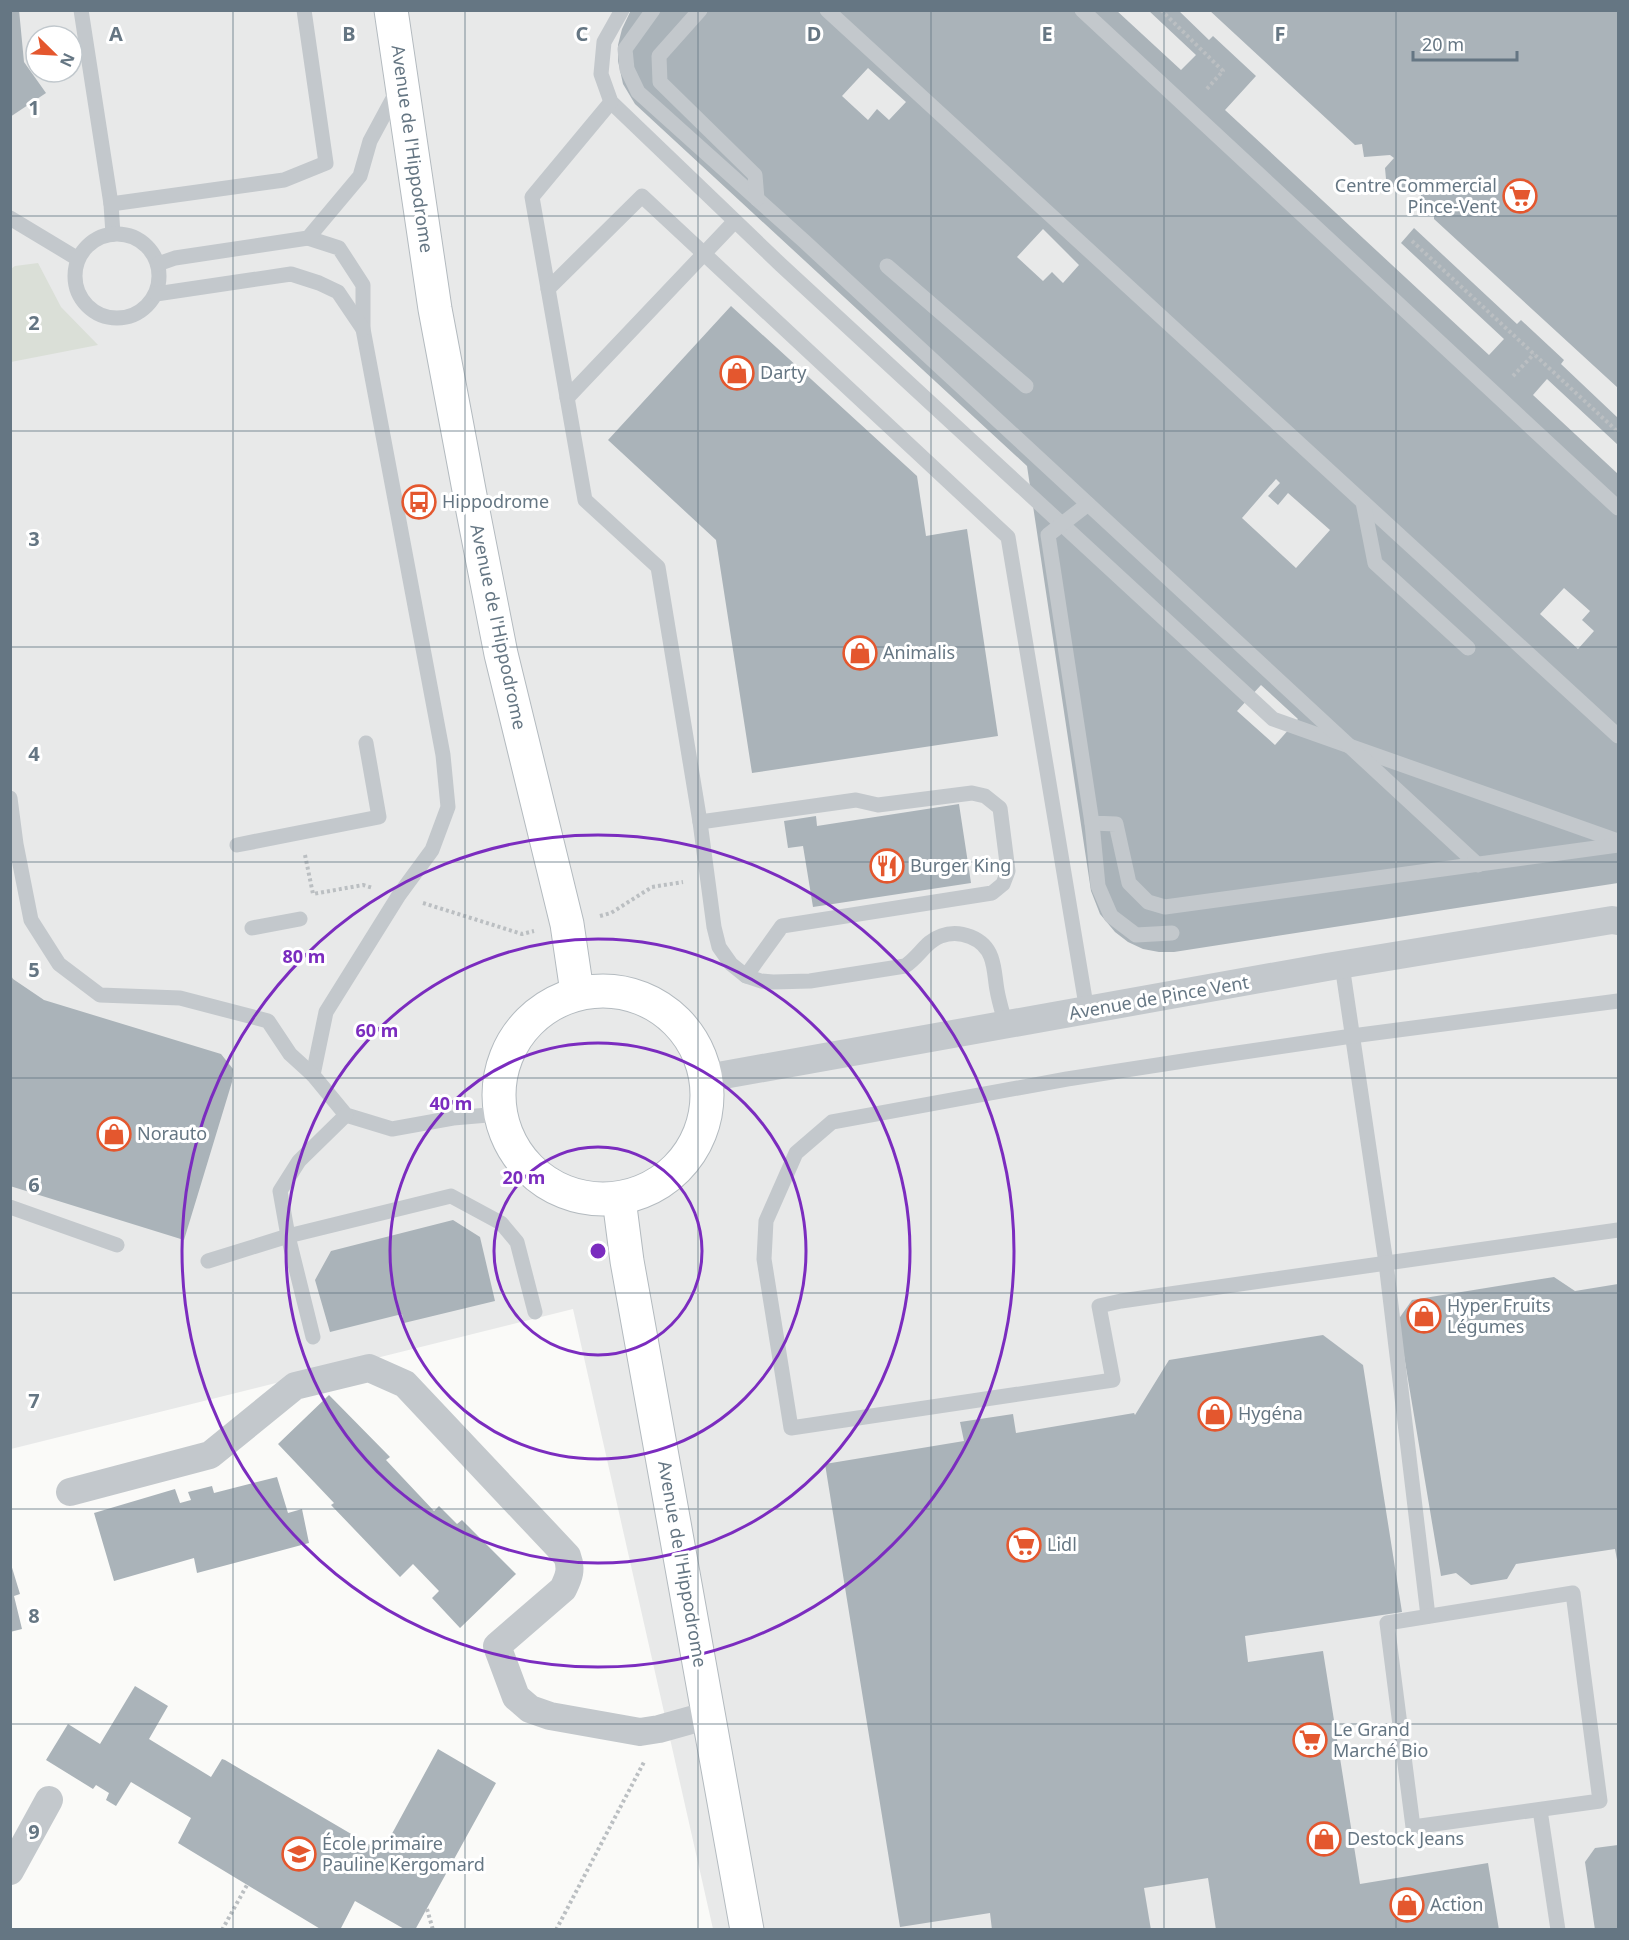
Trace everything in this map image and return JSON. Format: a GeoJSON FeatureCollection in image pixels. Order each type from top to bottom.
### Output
{"type":"FeatureCollection","features":[{"type":"Feature","properties":{"kind":"main road","name":"Avenue de l'Hippodrome"},"geometry":{"type":"LineString","coordinates":[[391,10],[435,309],[501,654],[567,924],[577,992]]}},
{"type":"Feature","properties":{"kind":"main road"},"geometry":{"type":"LineString","coordinates":[[620,990],[661,1006],[692,1038],[707,1078],[707,1111],[696,1143],[677,1169],[650,1188],[619,1198],[587,1199],[556,1189],[530,1170],[510,1144],[500,1114],[500,1075],[514,1038],[541,1009],[577,992],[620,990]]}},
{"type":"Feature","properties":{"kind":"main road","name":"Avenue de l'Hippodrome"},"geometry":{"type":"LineString","coordinates":[[619,1198],[627,1262],[747,1929]]}},
{"type":"Feature","properties":{"kind":"street","name":"Avenue de Pince Vent"},"geometry":{"type":"LineString","coordinates":[[707,1078],[1616,916]]}},
{"type":"Feature","properties":{"kind":"street"},"geometry":{"type":"LineString","coordinates":[[70,1492],[210,1455],[295,1386],[369,1368],[405,1384],[567,1556],[571,1567],[569,1578],[563,1589],[496,1647],[516,1697],[530,1710],[550,1716],[639,1732],[659,1729],[709,1715]]}},
{"type":"Feature","properties":{"kind":"street"},"geometry":{"type":"LineString","coordinates":[[10,1871],[49,1800]]}},
{"type":"Feature","properties":{"kind":"lane"},"geometry":{"type":"LineString","coordinates":[[81,10],[111,204],[113,234]]}},
{"type":"Feature","properties":{"kind":"lane"},"geometry":{"type":"LineString","coordinates":[[111,204],[284,180],[326,164],[304,10]]}},
{"type":"Feature","properties":{"kind":"lane"},"geometry":{"type":"LineString","coordinates":[[622,10],[604,42],[601,74],[611,102],[735,221],[1273,719],[1618,843]]}},
{"type":"Feature","properties":{"kind":"lane"},"geometry":{"type":"LineString","coordinates":[[700,10],[658,56],[660,82],[755,175],[757,199]]}},
{"type":"Feature","properties":{"kind":"lane"},"geometry":{"type":"LineString","coordinates":[[827,10],[1618,736]]}},
{"type":"Feature","properties":{"kind":"lane"},"geometry":{"type":"LineString","coordinates":[[1082,10],[1618,508]]}},
{"type":"Feature","properties":{"kind":"lane"},"geometry":{"type":"LineString","coordinates":[[651,12],[625,50],[627,69],[638,92],[757,199],[1478,865]]}},
{"type":"Feature","properties":{"kind":"lane"},"geometry":{"type":"LineString","coordinates":[[308,238],[360,176],[370,141],[402,81]]}},
{"type":"Feature","properties":{"kind":"lane"},"geometry":{"type":"LineString","coordinates":[[611,102],[532,197],[585,500],[658,567],[719,947],[731,964],[746,976],[761,981],[789,983],[905,966],[940,936],[964,934],[983,944],[991,955],[1006,1026]]}},
{"type":"Feature","properties":{"kind":"lane"},"geometry":{"type":"LineString","coordinates":[[548,289],[642,196],[1008,537],[1088,1011]]}},
{"type":"Feature","properties":{"kind":"lane"},"geometry":{"type":"LineString","coordinates":[[10,218],[78,259]]}},
{"type":"Feature","properties":{"kind":"lane"},"geometry":{"type":"LineString","coordinates":[[567,398],[735,221]]}},
{"type":"Feature","properties":{"kind":"lane"},"geometry":{"type":"LineString","coordinates":[[113,234],[127,235],[141,241],[152,251],[158,264],[159,279],[156,294],[148,306],[136,314],[122,318],[107,318],[94,312],[83,302],[76,288],[75,274],[78,259],[98,238],[113,234]]}},
{"type":"Feature","properties":{"kind":"lane"},"geometry":{"type":"LineString","coordinates":[[158,264],[175,258],[308,238],[339,248],[363,285],[363,329],[443,755],[448,807],[432,850],[399,895],[327,1012],[313,1075]]}},
{"type":"Feature","properties":{"kind":"lane"},"geometry":{"type":"LineString","coordinates":[[887,266],[1026,386]]}},
{"type":"Feature","properties":{"kind":"lane"},"geometry":{"type":"LineString","coordinates":[[156,294],[291,274],[338,292],[363,329]]}},
{"type":"Feature","properties":{"kind":"lane"},"geometry":{"type":"LineString","coordinates":[[1363,502],[1375,563],[1468,648]]}},
{"type":"Feature","properties":{"kind":"lane"},"geometry":{"type":"LineString","coordinates":[[1088,504],[1048,535],[1092,823],[1098,886],[1111,916],[1136,934],[1172,933]]}},
{"type":"Feature","properties":{"kind":"lane"},"geometry":{"type":"LineString","coordinates":[[237,845],[379,817],[366,743]]}},
{"type":"Feature","properties":{"kind":"lane"},"geometry":{"type":"LineString","coordinates":[[700,822],[856,800],[878,805],[972,793],[985,796],[1000,808],[1008,871],[1003,884],[992,893],[782,926],[746,976]]}},
{"type":"Feature","properties":{"kind":"lane"},"geometry":{"type":"LineString","coordinates":[[10,798],[16,844],[31,920],[59,964],[100,995],[180,998],[268,1021],[290,1054],[313,1075],[346,1115],[392,1129],[453,1118],[500,1114]]}},
{"type":"Feature","properties":{"kind":"lane"},"geometry":{"type":"LineString","coordinates":[[1092,823],[1116,824],[1129,883],[1148,902],[1165,907],[1478,865],[1618,843]]}},
{"type":"Feature","properties":{"kind":"lane"},"geometry":{"type":"LineString","coordinates":[[252,928],[300,919]]}},
{"type":"Feature","properties":{"kind":"lane"},"geometry":{"type":"LineString","coordinates":[[1341,965],[1386,1263],[1428,1616]]}},
{"type":"Feature","properties":{"kind":"lane"},"geometry":{"type":"LineString","coordinates":[[1618,1001],[1352,1036],[1067,1079],[832,1122],[796,1153],[766,1221],[764,1259],[791,1428],[1113,1380],[1099,1306],[1618,1230]]}},
{"type":"Feature","properties":{"kind":"lane"},"geometry":{"type":"LineString","coordinates":[[313,1337],[288,1236],[280,1191],[299,1161],[346,1115]]}},
{"type":"Feature","properties":{"kind":"lane"},"geometry":{"type":"LineString","coordinates":[[208,1261],[288,1236],[451,1196],[501,1223],[517,1242],[535,1312]]}},
{"type":"Feature","properties":{"kind":"lane"},"geometry":{"type":"LineString","coordinates":[[10,1207],[117,1245]]}},
{"type":"Feature","properties":{"kind":"lane"},"geometry":{"type":"LineString","coordinates":[[1573,1593],[1600,1801],[1540,1810],[1413,1827],[1387,1623],[1573,1593]]}},
{"type":"Feature","properties":{"kind":"lane"},"geometry":{"type":"LineString","coordinates":[[1540,1810],[1558,1929]]}},
{"type":"Feature","properties":{"kind":"path"},"geometry":{"type":"LineString","coordinates":[[1161,10],[1223,71],[1188,109]]}},
{"type":"Feature","properties":{"kind":"path"},"geometry":{"type":"LineString","coordinates":[[1412,241],[1618,432]]}},
{"type":"Feature","properties":{"kind":"path"},"geometry":{"type":"LineString","coordinates":[[300,832],[313,894],[363,885],[522,934],[611,913],[652,887],[707,878]]}},
{"type":"Feature","properties":{"kind":"path"},"geometry":{"type":"LineString","coordinates":[[556,1929],[659,1729]]}},
{"type":"Feature","properties":{"kind":"path"},"geometry":{"type":"LineString","coordinates":[[222,1929],[247,1885]]}},
{"type":"Feature","properties":{"kind":"path"},"geometry":{"type":"LineString","coordinates":[[427,1909],[433,1929]]}},
{"type":"Feature","properties":{"kind":"shaded area"},"geometry":{"type":"Polygon","coordinates":[[[10,11],[1618,11],[1618,1929],[713,1929],[573,1309],[11,1449],[10,11]]]}},
{"type":"Feature","properties":{"kind":"shaded area"},"geometry":{"type":"Polygon","coordinates":[[[38,263],[61,307],[98,345],[11,362],[11,269],[15,266],[38,263]]]}},
{"type":"Feature","properties":{"kind":"building"},"geometry":{"type":"Polygon","coordinates":[[[10,10],[19,10],[24,84],[40,84],[46,93],[10,117],[10,10]]]}},
{"type":"Feature","properties":{"kind":"building"},"geometry":{"type":"Polygon","coordinates":[[[631,10],[1116,10],[1181,70],[1196,55],[1148,10],[1178,10],[1209,40],[1213,36],[1256,76],[1225,110],[1489,355],[1504,339],[1401,243],[1414,228],[1517,324],[1521,320],[1564,360],[1561,364],[1618,418],[1618,445],[1547,379],[1533,395],[1618,474],[1618,883],[1174,952],[1143,949],[1128,942],[1115,932],[1100,914],[1091,891],[1027,466],[635,104],[623,84],[618,61],[618,45],[622,29],[631,10]],[[868,68],[842,96],[868,120],[877,109],[889,120],[906,102],[868,68]],[[1043,229],[1017,257],[1043,281],[1052,272],[1063,283],[1079,265],[1043,229]],[[1276,479],[1242,518],[1296,568],[1330,530],[1288,493],[1278,505],[1268,496],[1280,483],[1276,479]],[[1564,588],[1540,614],[1578,649],[1594,631],[1582,620],[1590,611],[1564,588]],[[1261,685],[1237,711],[1275,745],[1298,719],[1261,685]]]}},
{"type":"Feature","properties":{"kind":"building","name":"Centre Commercial Pince-Vent"},"geometry":{"type":"Polygon","coordinates":[[[1209,10],[1618,10],[1618,388],[1434,219],[1434,209],[1421,210],[1421,183],[1418,180],[1413,186],[1403,190],[1390,186],[1386,179],[1385,168],[1394,158],[1390,155],[1364,157],[1362,144],[1355,145],[1209,10]]]}},
{"type":"Feature","properties":{"kind":"building"},"geometry":{"type":"Polygon","coordinates":[[[731,306],[917,476],[926,536],[967,529],[998,736],[752,773],[716,540],[608,440],[731,306]]]}},
{"type":"Feature","properties":{"kind":"building","name":"Burger King"},"geometry":{"type":"Polygon","coordinates":[[[959,804],[971,883],[813,907],[803,846],[788,848],[784,821],[816,816],[817,826],[959,804]]]}},
{"type":"Feature","properties":{"kind":"building","name":"Norauto"},"geometry":{"type":"Polygon","coordinates":[[[10,974],[13,979],[44,1000],[221,1054],[233,1069],[232,1082],[184,1240],[10,1186],[10,974]]]}},
{"type":"Feature","properties":{"kind":"building"},"geometry":{"type":"Polygon","coordinates":[[[453,1220],[480,1237],[495,1301],[404,1323],[402,1314],[330,1332],[315,1280],[331,1251],[453,1220]]]}},
{"type":"Feature","properties":{"kind":"building"},"geometry":{"type":"Polygon","coordinates":[[[1554,1277],[1575,1291],[1618,1284],[1618,1565],[1615,1549],[1516,1564],[1507,1579],[1471,1585],[1456,1573],[1441,1576],[1398,1320],[1412,1300],[1554,1277]]]}},
{"type":"Feature","properties":{"kind":"building"},"geometry":{"type":"Polygon","coordinates":[[[1323,1335],[1363,1365],[1402,1612],[1245,1636],[1248,1662],[1323,1651],[1360,1884],[1488,1863],[1499,1930],[1216,1930],[1208,1878],[1144,1888],[1151,1930],[992,1930],[990,1913],[900,1927],[825,1464],[964,1441],[960,1422],[1013,1414],[1016,1433],[1134,1413],[1135,1415],[1169,1360],[1323,1335]]]}},
{"type":"Feature","properties":{"kind":"building"},"geometry":{"type":"Polygon","coordinates":[[[329,1395],[390,1457],[386,1460],[434,1511],[439,1506],[457,1524],[462,1520],[516,1574],[460,1628],[432,1598],[439,1591],[413,1564],[400,1577],[331,1505],[334,1503],[278,1444],[329,1395]]]}},
{"type":"Feature","properties":{"kind":"building"},"geometry":{"type":"Polygon","coordinates":[[[277,1477],[288,1513],[302,1509],[309,1543],[197,1573],[194,1558],[114,1581],[94,1513],[175,1489],[180,1503],[191,1500],[188,1492],[212,1486],[214,1493],[277,1477]]]}},
{"type":"Feature","properties":{"kind":"building"},"geometry":{"type":"Polygon","coordinates":[[[10,1561],[20,1594],[14,1596],[22,1629],[10,1632],[10,1561]]]}},
{"type":"Feature","properties":{"kind":"building"},"geometry":{"type":"Polygon","coordinates":[[[135,1686],[168,1706],[149,1739],[211,1777],[222,1759],[225,1760],[382,1852],[438,1749],[496,1783],[415,1930],[406,1930],[355,1901],[340,1930],[322,1930],[178,1843],[191,1818],[131,1782],[116,1806],[106,1800],[109,1793],[96,1785],[93,1789],[46,1760],[68,1724],[100,1744],[135,1686]]]}},
{"type":"Feature","properties":{"kind":"building"},"geometry":{"type":"Polygon","coordinates":[[[1618,1845],[1618,1930],[1595,1930],[1585,1862],[1595,1848],[1618,1845]]]}},
{"type":"Feature","properties":{"kind":"place","name":"Centre Commercial Pince-Vent"},"geometry":{"type":"Point","coordinates":[1520,196]}},
{"type":"Feature","properties":{"kind":"place","name":"Darty"},"geometry":{"type":"Point","coordinates":[737,373]}},
{"type":"Feature","properties":{"kind":"place","name":"Hippodrome"},"geometry":{"type":"Point","coordinates":[419,502]}},
{"type":"Feature","properties":{"kind":"place","name":"Animalis"},"geometry":{"type":"Point","coordinates":[860,653]}},
{"type":"Feature","properties":{"kind":"place","name":"Burger King"},"geometry":{"type":"Point","coordinates":[887,866]}},
{"type":"Feature","properties":{"kind":"place","name":"Norauto"},"geometry":{"type":"Point","coordinates":[114,1134]}},
{"type":"Feature","properties":{"kind":"place","name":"Hyper Fruits Légumes"},"geometry":{"type":"Point","coordinates":[1424,1316]}},
{"type":"Feature","properties":{"kind":"place","name":"Hygéna"},"geometry":{"type":"Point","coordinates":[1215,1414]}},
{"type":"Feature","properties":{"kind":"place","name":"Lidl"},"geometry":{"type":"Point","coordinates":[1024,1545]}},
{"type":"Feature","properties":{"kind":"place","name":"Le Grand Marché Bio"},"geometry":{"type":"Point","coordinates":[1310,1740]}},
{"type":"Feature","properties":{"kind":"place","name":"Destock Jeans"},"geometry":{"type":"Point","coordinates":[1324,1839]}},
{"type":"Feature","properties":{"kind":"place","name":"École primaire Pauline Kergomard"},"geometry":{"type":"Point","coordinates":[299,1854]}},
{"type":"Feature","properties":{"kind":"place","name":"Action"},"geometry":{"type":"Point","coordinates":[1407,1905]}}]}
